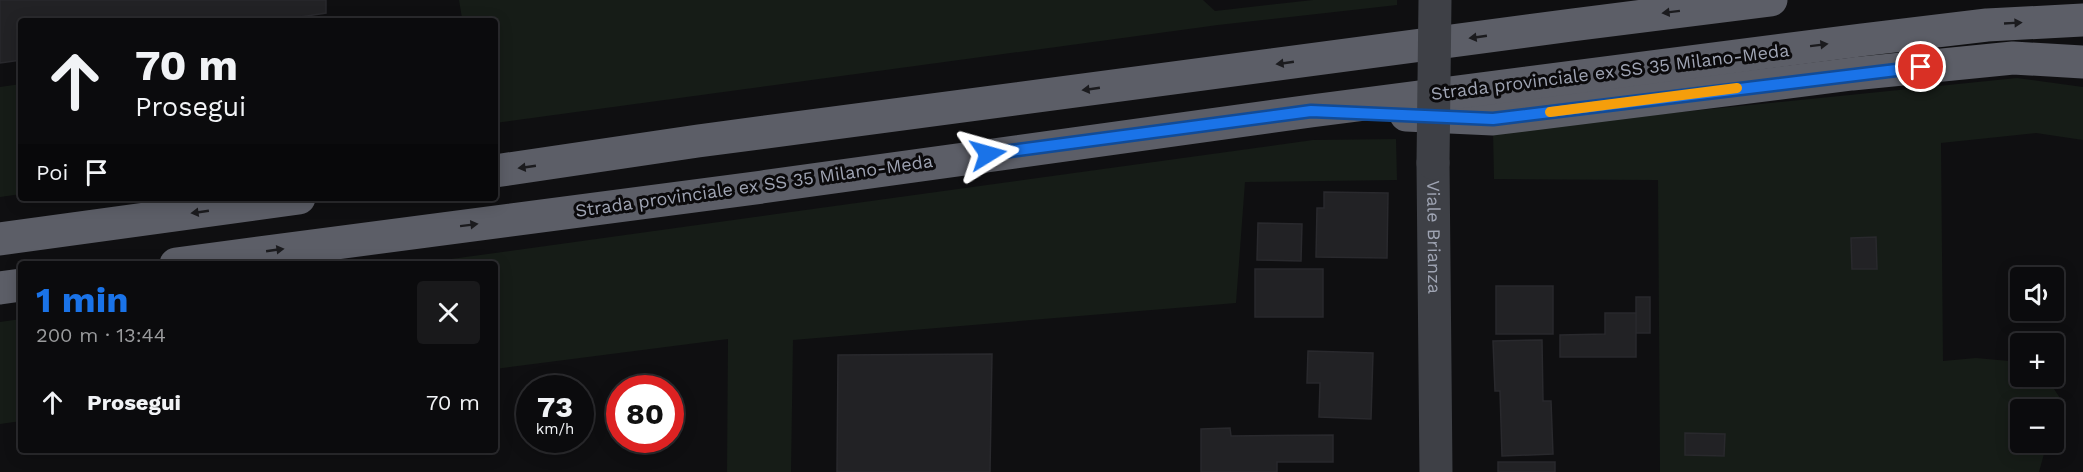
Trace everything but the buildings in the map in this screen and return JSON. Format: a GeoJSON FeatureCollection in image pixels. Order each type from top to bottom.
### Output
{"type":"FeatureCollection","features":[{"type":"Feature","properties":{"kind":"highway"},"geometry":{"type":"LineString","coordinates":[[498,171],[710,139],[1771,0]]}},
{"type":"Feature","properties":{"kind":"highway","name":"Strada provinciale ex SS 35 Milano-Meda"},"geometry":{"type":"LineString","coordinates":[[199,261],[1861,39],[1987,25],[2083,20]]}},
{"type":"Feature","properties":{"kind":"highway"},"geometry":{"type":"LineString","coordinates":[[1311,111],[1493,119],[1841,75],[2013,58],[2083,62]]}},
{"type":"Feature","properties":{"kind":"highway"},"geometry":{"type":"LineString","coordinates":[[0,239],[277,201]]}},
{"type":"Feature","properties":{"kind":"highway"},"geometry":{"type":"LineString","coordinates":[[0,288],[18,285]]}},
{"type":"Feature","properties":{"kind":"street","name":"Viale Brianza"},"geometry":{"type":"LineString","coordinates":[[1435,0],[1433,163],[1436,472]]}},
{"type":"Feature","properties":{"kind":"shaded area"},"geometry":{"type":"Polygon","coordinates":[[[459,0],[1203,0],[1215,11],[1313,0],[1397,0],[1397,5],[1218,25],[498,123],[498,18],[462,18],[459,0]]]}},
{"type":"Feature","properties":{"kind":"shaded area"},"geometry":{"type":"Polygon","coordinates":[[[2017,78],[2083,87],[2083,140],[2036,133],[1941,143],[1943,361],[1976,358],[2010,361],[2010,387],[2053,387],[2060,399],[2010,399],[2010,453],[2044,453],[2039,472],[1660,472],[1658,180],[1494,179],[1493,131],[2017,78]]]}},
{"type":"Feature","properties":{"kind":"shaded area"},"geometry":{"type":"Polygon","coordinates":[[[18,84],[18,194],[0,197],[0,87],[18,84]]]}},
{"type":"Feature","properties":{"kind":"shaded area"},"geometry":{"type":"Polygon","coordinates":[[[1396,139],[1397,180],[1245,182],[1236,303],[793,340],[791,472],[727,472],[728,339],[498,369],[498,261],[437,261],[1313,140],[1396,139]]]}},
{"type":"Feature","properties":{"kind":"shaded area"},"geometry":{"type":"Polygon","coordinates":[[[18,319],[18,421],[0,424],[0,322],[18,319]]]}},
{"type":"Feature","properties":{"kind":"slow traffic"},"geometry":{"type":"LineString","coordinates":[[1550,112],[1737,88]]}},
{"type":"Feature","properties":{"kind":"route"},"geometry":{"type":"LineString","coordinates":[[988,154],[1311,111],[1493,119],[1921,67]]}}]}
